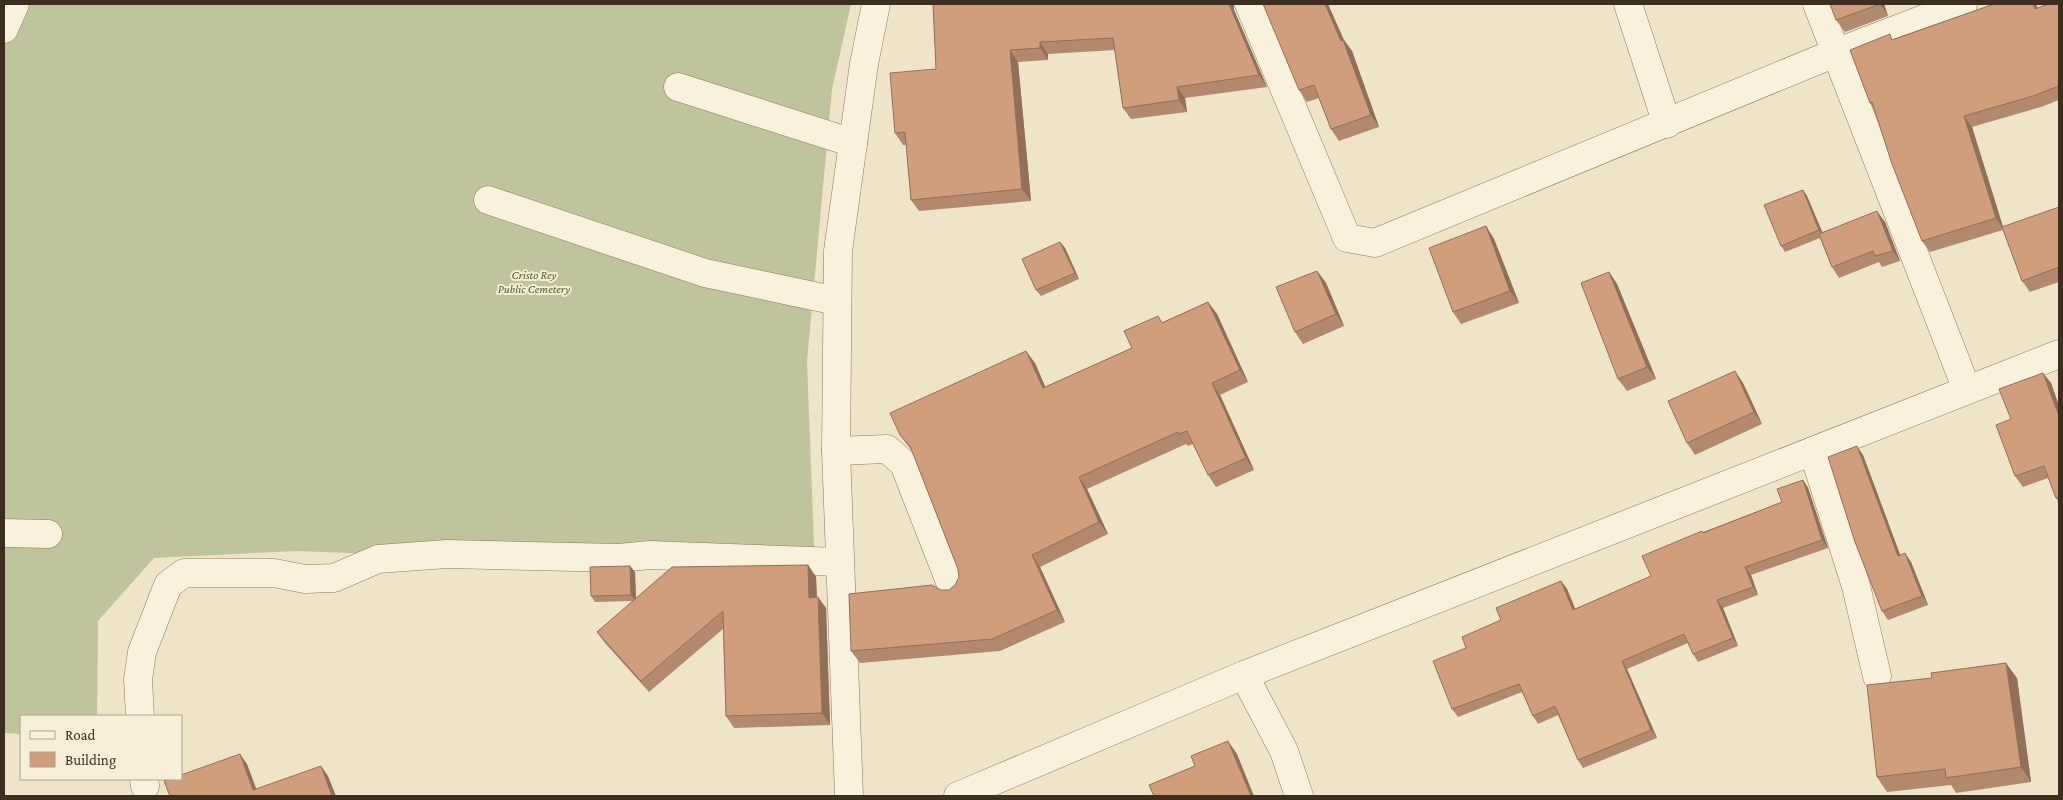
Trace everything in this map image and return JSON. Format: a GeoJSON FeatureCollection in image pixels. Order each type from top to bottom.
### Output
{"type":"FeatureCollection","features":[{"type":"Feature","properties":{"kind":"street"},"geometry":{"type":"LineString","coordinates":[[4,29],[15,4]]}},
{"type":"Feature","properties":{"kind":"street"},"geometry":{"type":"LineString","coordinates":[[849,796],[836,451],[838,251],[864,64],[876,4]]}},
{"type":"Feature","properties":{"kind":"street"},"geometry":{"type":"LineString","coordinates":[[1249,4],[1347,238],[1375,243],[1836,53],[1963,4]]}},
{"type":"Feature","properties":{"kind":"street"},"geometry":{"type":"LineString","coordinates":[[1628,4],[1667,124]]}},
{"type":"Feature","properties":{"kind":"street"},"geometry":{"type":"LineString","coordinates":[[1817,4],[1967,390]]}},
{"type":"Feature","properties":{"kind":"street"},"geometry":{"type":"LineString","coordinates":[[678,87],[852,143]]}},
{"type":"Feature","properties":{"kind":"street"},"geometry":{"type":"LineString","coordinates":[[488,200],[705,273],[837,301]]}},
{"type":"Feature","properties":{"kind":"street"},"geometry":{"type":"LineString","coordinates":[[958,796],[1244,675],[2059,354]]}},
{"type":"Feature","properties":{"kind":"street"},"geometry":{"type":"LineString","coordinates":[[836,451],[887,449],[904,464],[952,587]]}},
{"type":"Feature","properties":{"kind":"street"},"geometry":{"type":"LineString","coordinates":[[1813,451],[1856,586],[1877,676]]}},
{"type":"Feature","properties":{"kind":"street"},"geometry":{"type":"LineString","coordinates":[[4,533],[48,534]]}},
{"type":"Feature","properties":{"kind":"street"},"geometry":{"type":"LineString","coordinates":[[140,715],[138,680],[142,652],[168,585],[184,573],[274,573],[305,579],[334,578],[378,559],[447,554],[619,558],[650,554],[839,562]]}},
{"type":"Feature","properties":{"kind":"street"},"geometry":{"type":"LineString","coordinates":[[1244,675],[1284,751],[1299,796]]}},
{"type":"Feature","properties":{"kind":"green space","name":"Cristo Rey Public Cemetery"},"geometry":{"type":"Polygon","coordinates":[[[4,4],[851,4],[832,89],[807,361],[815,571],[296,551],[154,558],[98,621],[97,715],[20,715],[20,734],[4,733],[4,4]]]}},
{"type":"Feature","properties":{"kind":"building"},"geometry":{"type":"Polygon","coordinates":[[[933,4],[1229,4],[1259,75],[1177,87],[1179,100],[1123,108],[1113,38],[1040,42],[1040,48],[1010,50],[1022,189],[911,200],[905,132],[895,133],[890,73],[936,69],[933,4]]]}},
{"type":"Feature","properties":{"kind":"building"},"geometry":{"type":"Polygon","coordinates":[[[1263,4],[1325,4],[1341,41],[1343,40],[1371,115],[1331,129],[1314,85],[1299,90],[1263,4]]]}},
{"type":"Feature","properties":{"kind":"building"},"geometry":{"type":"Polygon","coordinates":[[[1830,4],[1880,4],[1836,20],[1830,4]]]}},
{"type":"Feature","properties":{"kind":"building"},"geometry":{"type":"Polygon","coordinates":[[[1994,4],[2033,4],[2035,9],[2048,4],[2059,4],[2059,86],[2033,96],[1964,116],[1996,218],[1922,241],[1892,164],[1872,102],[1870,103],[1850,50],[1890,34],[1892,40],[1994,4]]]}},
{"type":"Feature","properties":{"kind":"building"},"geometry":{"type":"Polygon","coordinates":[[[1803,190],[1819,230],[1781,246],[1764,205],[1803,190]]]}},
{"type":"Feature","properties":{"kind":"building"},"geometry":{"type":"Polygon","coordinates":[[[2059,207],[2059,267],[2022,281],[2002,227],[2059,207]]]}},
{"type":"Feature","properties":{"kind":"building"},"geometry":{"type":"Polygon","coordinates":[[[1877,211],[1893,251],[1875,256],[1873,251],[1832,267],[1819,234],[1877,211]]]}},
{"type":"Feature","properties":{"kind":"building"},"geometry":{"type":"Polygon","coordinates":[[[1486,226],[1510,291],[1453,312],[1429,248],[1486,226]]]}},
{"type":"Feature","properties":{"kind":"building"},"geometry":{"type":"Polygon","coordinates":[[[1060,242],[1075,273],[1036,290],[1022,259],[1060,242]]]}},
{"type":"Feature","properties":{"kind":"building"},"geometry":{"type":"Polygon","coordinates":[[[1317,271],[1336,314],[1295,332],[1276,287],[1317,271]]]}},
{"type":"Feature","properties":{"kind":"building"},"geometry":{"type":"Polygon","coordinates":[[[1609,272],[1647,367],[1618,379],[1581,283],[1609,272]]]}},
{"type":"Feature","properties":{"kind":"building"},"geometry":{"type":"Polygon","coordinates":[[[1208,302],[1240,370],[1212,383],[1246,458],[1208,475],[1187,431],[1179,434],[1178,432],[1079,477],[1099,522],[1032,555],[1057,610],[992,639],[851,651],[849,594],[932,585],[941,590],[949,590],[955,585],[959,577],[958,569],[910,446],[900,435],[890,413],[1026,351],[1043,388],[1132,348],[1124,331],[1158,316],[1162,323],[1208,302]]]}},
{"type":"Feature","properties":{"kind":"building"},"geometry":{"type":"Polygon","coordinates":[[[1735,371],[1754,412],[1687,443],[1668,401],[1735,371]]]}},
{"type":"Feature","properties":{"kind":"building"},"geometry":{"type":"Polygon","coordinates":[[[2043,373],[2059,416],[2059,497],[2056,498],[2044,466],[2015,476],[1996,425],[2011,419],[1999,389],[2043,373]]]}},
{"type":"Feature","properties":{"kind":"building"},"geometry":{"type":"Polygon","coordinates":[[[1857,446],[1898,556],[1905,553],[1922,596],[1882,611],[1855,542],[1828,457],[1857,446]]]}},
{"type":"Feature","properties":{"kind":"building"},"geometry":{"type":"Polygon","coordinates":[[[1803,480],[1822,540],[1745,567],[1753,587],[1717,600],[1733,638],[1693,654],[1684,634],[1622,661],[1651,730],[1578,760],[1555,706],[1533,716],[1519,684],[1452,709],[1433,661],[1466,648],[1462,637],[1501,620],[1496,608],[1561,581],[1573,610],[1651,576],[1642,556],[1702,531],[1703,533],[1782,502],[1777,489],[1803,480]]]}},
{"type":"Feature","properties":{"kind":"building"},"geometry":{"type":"Polygon","coordinates":[[[808,565],[809,598],[818,597],[822,713],[726,716],[723,611],[641,681],[597,632],[672,567],[808,565]]]}},
{"type":"Feature","properties":{"kind":"building"},"geometry":{"type":"Polygon","coordinates":[[[630,566],[631,595],[591,596],[590,567],[630,566]]]}},
{"type":"Feature","properties":{"kind":"building"},"geometry":{"type":"Polygon","coordinates":[[[2006,663],[2021,767],[1946,778],[1945,769],[1877,777],[1867,685],[1932,678],[1931,673],[2006,663]]]}},
{"type":"Feature","properties":{"kind":"building"},"geometry":{"type":"Polygon","coordinates":[[[1228,741],[1251,796],[1154,796],[1149,785],[1195,766],[1191,756],[1228,741]]]}},
{"type":"Feature","properties":{"kind":"building"},"geometry":{"type":"Polygon","coordinates":[[[240,754],[253,790],[321,766],[332,796],[170,796],[164,781],[182,780],[182,775],[240,754]]]}}]}
